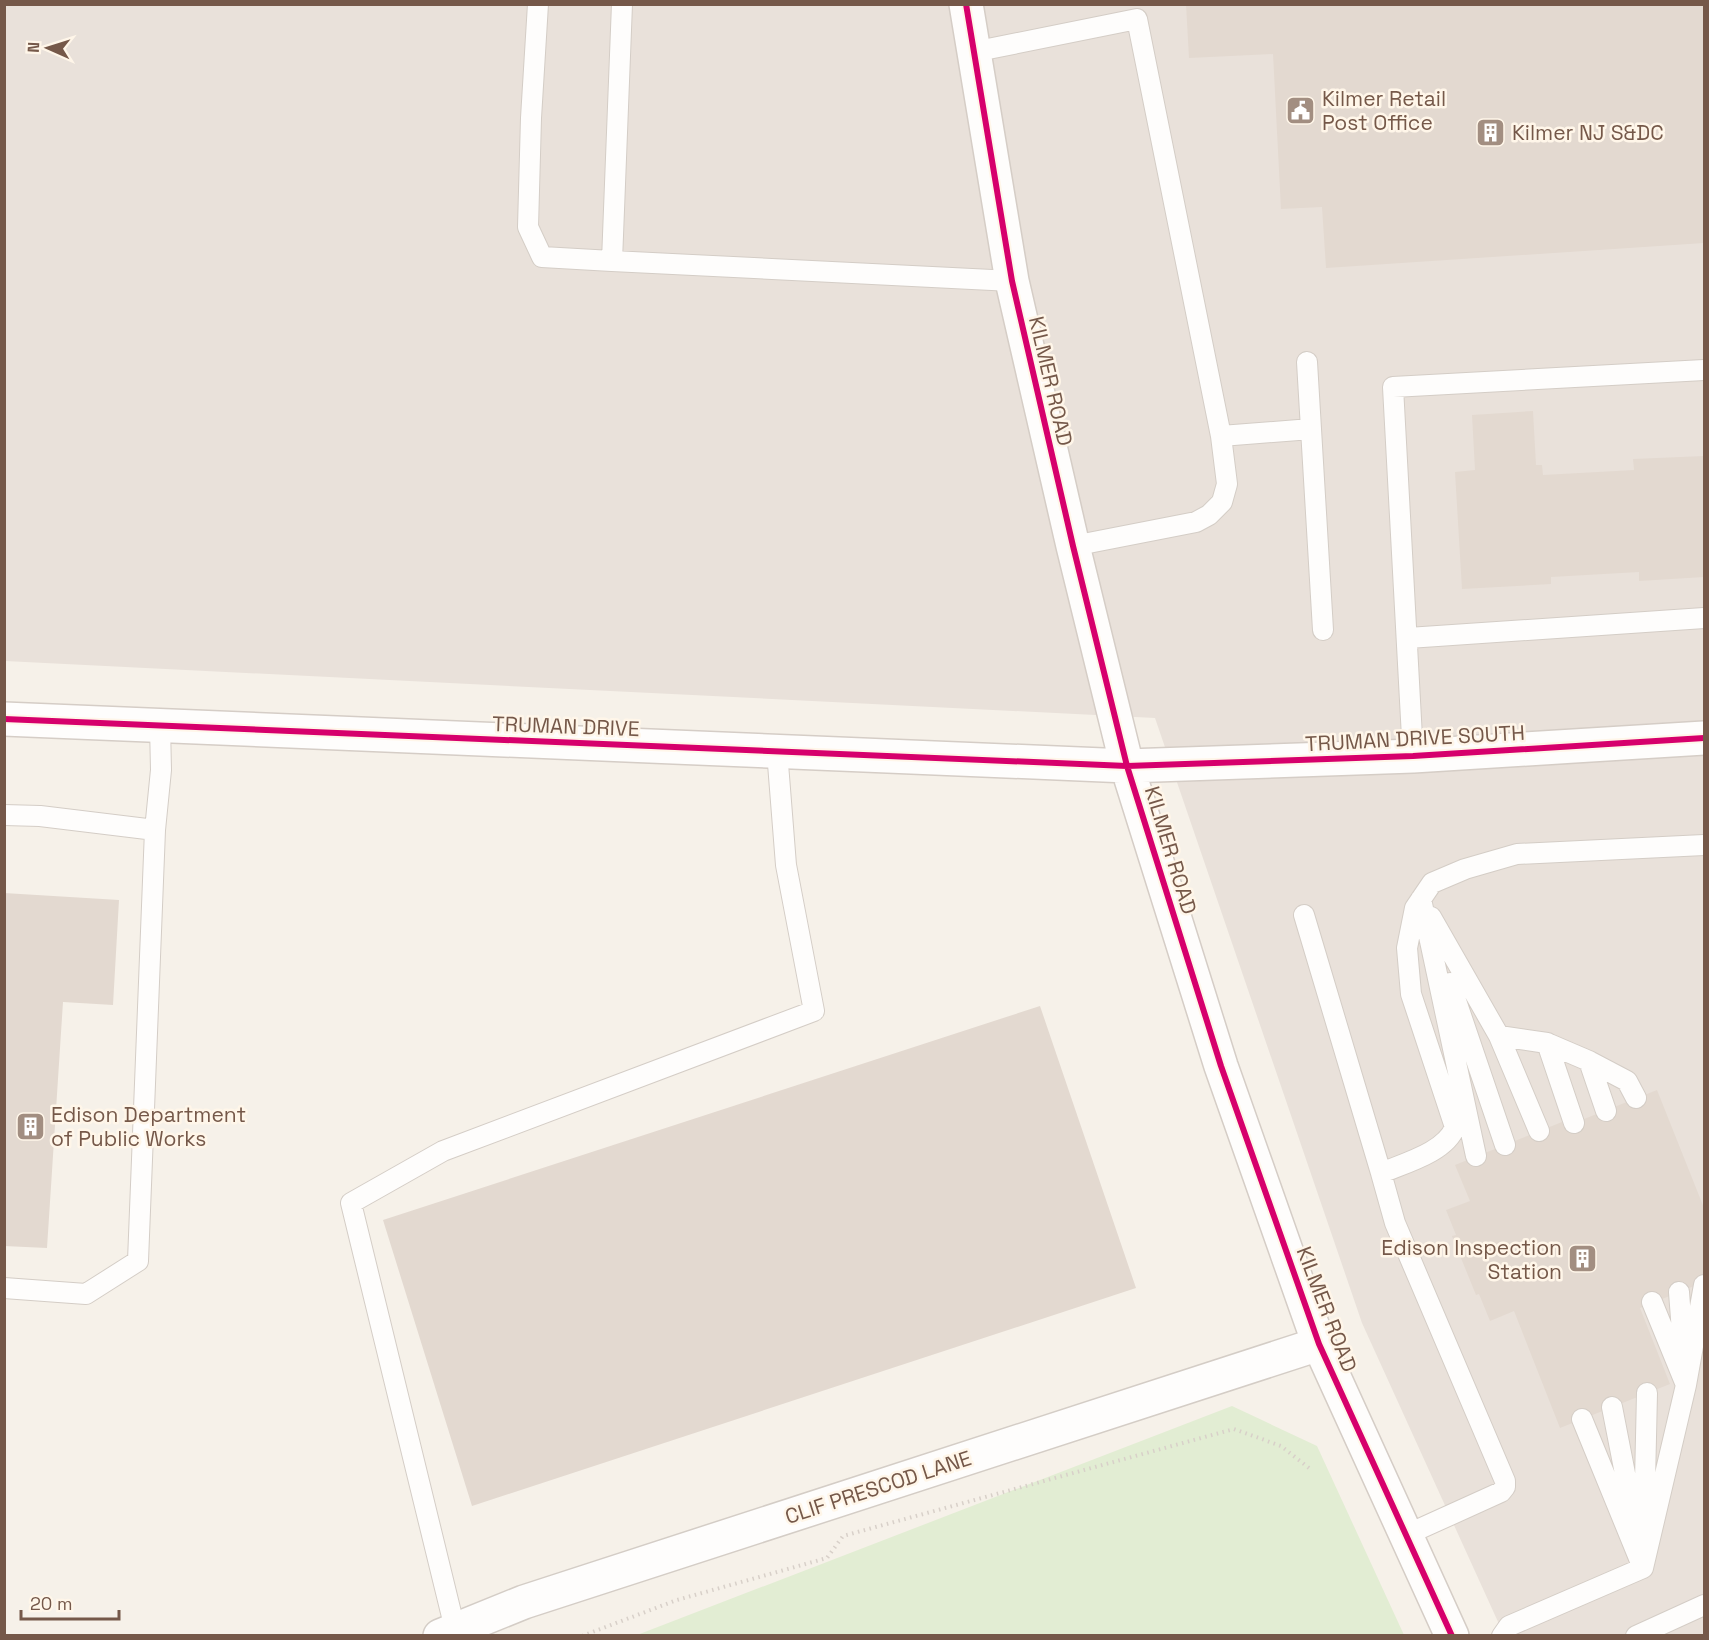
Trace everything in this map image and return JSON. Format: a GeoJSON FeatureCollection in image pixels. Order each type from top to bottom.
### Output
{"type":"FeatureCollection","features":[{"type":"Feature","properties":{"kind":"street","name":"KILMER ROAD"},"geometry":{"type":"LineString","coordinates":[[966,4],[1012,281],[1127,766],[1221,1066],[1319,1344],[1452,1635]]}},
{"type":"Feature","properties":{"kind":"street","name":"TRUMAN DRIVE"},"geometry":{"type":"LineString","coordinates":[[4,719],[1127,766]]}},
{"type":"Feature","properties":{"kind":"street","name":"TRUMAN DRIVE SOUTH"},"geometry":{"type":"LineString","coordinates":[[1127,766],[1413,756],[1704,738]]}},
{"type":"Feature","properties":{"kind":"street","name":"CLIF PRESCOD LANE"},"geometry":{"type":"LineString","coordinates":[[447,1632],[524,1602],[1319,1344]]}},
{"type":"Feature","properties":{"kind":"lane"},"geometry":{"type":"LineString","coordinates":[[538,4],[531,118],[528,227],[542,257],[1012,281]]}},
{"type":"Feature","properties":{"kind":"lane"},"geometry":{"type":"LineString","coordinates":[[612,261],[622,4]]}},
{"type":"Feature","properties":{"kind":"lane"},"geometry":{"type":"LineString","coordinates":[[973,52],[1136,12],[1221,436],[1227,484],[1222,502],[1209,515],[1196,522],[1073,546]]}},
{"type":"Feature","properties":{"kind":"lane"},"geometry":{"type":"LineString","coordinates":[[1307,362],[1323,630]]}},
{"type":"Feature","properties":{"kind":"lane"},"geometry":{"type":"LineString","coordinates":[[1413,756],[1393,387],[1704,370]]}},
{"type":"Feature","properties":{"kind":"lane"},"geometry":{"type":"LineString","coordinates":[[1221,436],[1311,429]]}},
{"type":"Feature","properties":{"kind":"lane"},"geometry":{"type":"LineString","coordinates":[[1408,638],[1704,618]]}},
{"type":"Feature","properties":{"kind":"lane"},"geometry":{"type":"LineString","coordinates":[[4,1288],[86,1294],[138,1261],[155,830],[161,770],[160,725]]}},
{"type":"Feature","properties":{"kind":"lane"},"geometry":{"type":"LineString","coordinates":[[447,1632],[351,1203],[443,1151],[814,1011],[786,865],[777,751]]}},
{"type":"Feature","properties":{"kind":"lane"},"geometry":{"type":"LineString","coordinates":[[4,815],[40,816],[155,830]]}},
{"type":"Feature","properties":{"kind":"lane"},"geometry":{"type":"LineString","coordinates":[[1381,1173],[1437,1149],[1452,1138],[1455,1127],[1411,994],[1407,948],[1415,908],[1432,883],[1465,869],[1517,854],[1704,845]]}},
{"type":"Feature","properties":{"kind":"lane"},"geometry":{"type":"LineString","coordinates":[[1421,898],[1498,1036],[1539,1131]]}},
{"type":"Feature","properties":{"kind":"lane"},"geometry":{"type":"LineString","coordinates":[[1421,898],[1505,1144]]}},
{"type":"Feature","properties":{"kind":"lane"},"geometry":{"type":"LineString","coordinates":[[1421,898],[1476,1156]]}},
{"type":"Feature","properties":{"kind":"lane"},"geometry":{"type":"LineString","coordinates":[[1304,915],[1395,1223],[1505,1481],[1501,1492],[1406,1535]]}},
{"type":"Feature","properties":{"kind":"lane"},"geometry":{"type":"LineString","coordinates":[[1498,1036],[1547,1043],[1589,1061],[1627,1081],[1636,1098]]}},
{"type":"Feature","properties":{"kind":"lane"},"geometry":{"type":"LineString","coordinates":[[1547,1043],[1574,1123]]}},
{"type":"Feature","properties":{"kind":"lane"},"geometry":{"type":"LineString","coordinates":[[1589,1061],[1606,1111]]}},
{"type":"Feature","properties":{"kind":"lane"},"geometry":{"type":"LineString","coordinates":[[1643,1568],[1686,1385],[1704,1285]]}},
{"type":"Feature","properties":{"kind":"lane"},"geometry":{"type":"LineString","coordinates":[[1679,1292],[1686,1385]]}},
{"type":"Feature","properties":{"kind":"lane"},"geometry":{"type":"LineString","coordinates":[[1652,1302],[1686,1385]]}},
{"type":"Feature","properties":{"kind":"lane"},"geometry":{"type":"LineString","coordinates":[[1643,1568],[1647,1393]]}},
{"type":"Feature","properties":{"kind":"lane"},"geometry":{"type":"LineString","coordinates":[[1612,1407],[1643,1568]]}},
{"type":"Feature","properties":{"kind":"lane"},"geometry":{"type":"LineString","coordinates":[[1582,1419],[1643,1568]]}},
{"type":"Feature","properties":{"kind":"lane"},"geometry":{"type":"LineString","coordinates":[[1502,1635],[1509,1626],[1643,1568]]}},
{"type":"Feature","properties":{"kind":"lane"},"geometry":{"type":"LineString","coordinates":[[1636,1635],[1704,1605]]}},
{"type":"Feature","properties":{"kind":"path"},"geometry":{"type":"LineString","coordinates":[[582,1635],[677,1600],[827,1558],[843,1536],[1234,1429],[1281,1446],[1309,1468]]}},
{"type":"Feature","properties":{"kind":"shaded area"},"geometry":{"type":"Polygon","coordinates":[[[4,5],[1704,5],[1704,1635],[1504,1635],[1362,1323],[1155,718],[5,661],[4,5]]]}},
{"type":"Feature","properties":{"kind":"green space"},"geometry":{"type":"Polygon","coordinates":[[[1232,1406],[1317,1446],[1404,1635],[637,1635],[1232,1406]]]}},
{"type":"Feature","properties":{"kind":"building","name":"Kilmer NJ S&DC"},"geometry":{"type":"Polygon","coordinates":[[[1186,4],[1704,4],[1704,243],[1326,268],[1322,207],[1281,209],[1273,54],[1189,58],[1186,4]]]}},
{"type":"Feature","properties":{"kind":"building"},"geometry":{"type":"Polygon","coordinates":[[[1533,411],[1536,465],[1542,465],[1543,475],[1634,470],[1633,459],[1704,456],[1704,577],[1639,581],[1639,572],[1551,577],[1551,584],[1462,589],[1455,472],[1475,470],[1472,415],[1533,411]]]}},
{"type":"Feature","properties":{"kind":"building","name":"Edison Department of Public Works"},"geometry":{"type":"Polygon","coordinates":[[[4,893],[119,900],[113,1005],[63,1002],[47,1248],[4,1246],[4,893]]]}},
{"type":"Feature","properties":{"kind":"building"},"geometry":{"type":"Polygon","coordinates":[[[1040,1006],[1136,1288],[472,1506],[383,1220],[1040,1006]]]}},
{"type":"Feature","properties":{"kind":"building","name":"Edison Inspection Station"},"geometry":{"type":"Polygon","coordinates":[[[1657,1090],[1704,1208],[1704,1282],[1640,1308],[1670,1384],[1560,1428],[1514,1311],[1490,1321],[1479,1294],[1476,1295],[1452,1236],[1456,1235],[1446,1210],[1470,1201],[1455,1165],[1562,1122],[1564,1127],[1657,1090]]]}},
{"type":"Feature","properties":{"kind":"cycle path"},"geometry":{"type":"LineString","coordinates":[[966,4],[1012,281],[1127,766],[1221,1066],[1319,1344],[1452,1636]]}},
{"type":"Feature","properties":{"kind":"cycle path"},"geometry":{"type":"LineString","coordinates":[[4,719],[1127,766],[1413,756],[1704,738]]}},
{"type":"Feature","properties":{"kind":"place","name":"Kilmer Retail Post Office"},"geometry":{"type":"Point","coordinates":[1301,110]}},
{"type":"Feature","properties":{"kind":"place","name":"Kilmer NJ S&DC"},"geometry":{"type":"Point","coordinates":[1491,132]}},
{"type":"Feature","properties":{"kind":"place","name":"Edison Department of Public Works"},"geometry":{"type":"Point","coordinates":[30,1126]}},
{"type":"Feature","properties":{"kind":"place","name":"Edison Inspection Station"},"geometry":{"type":"Point","coordinates":[1583,1259]}}]}
